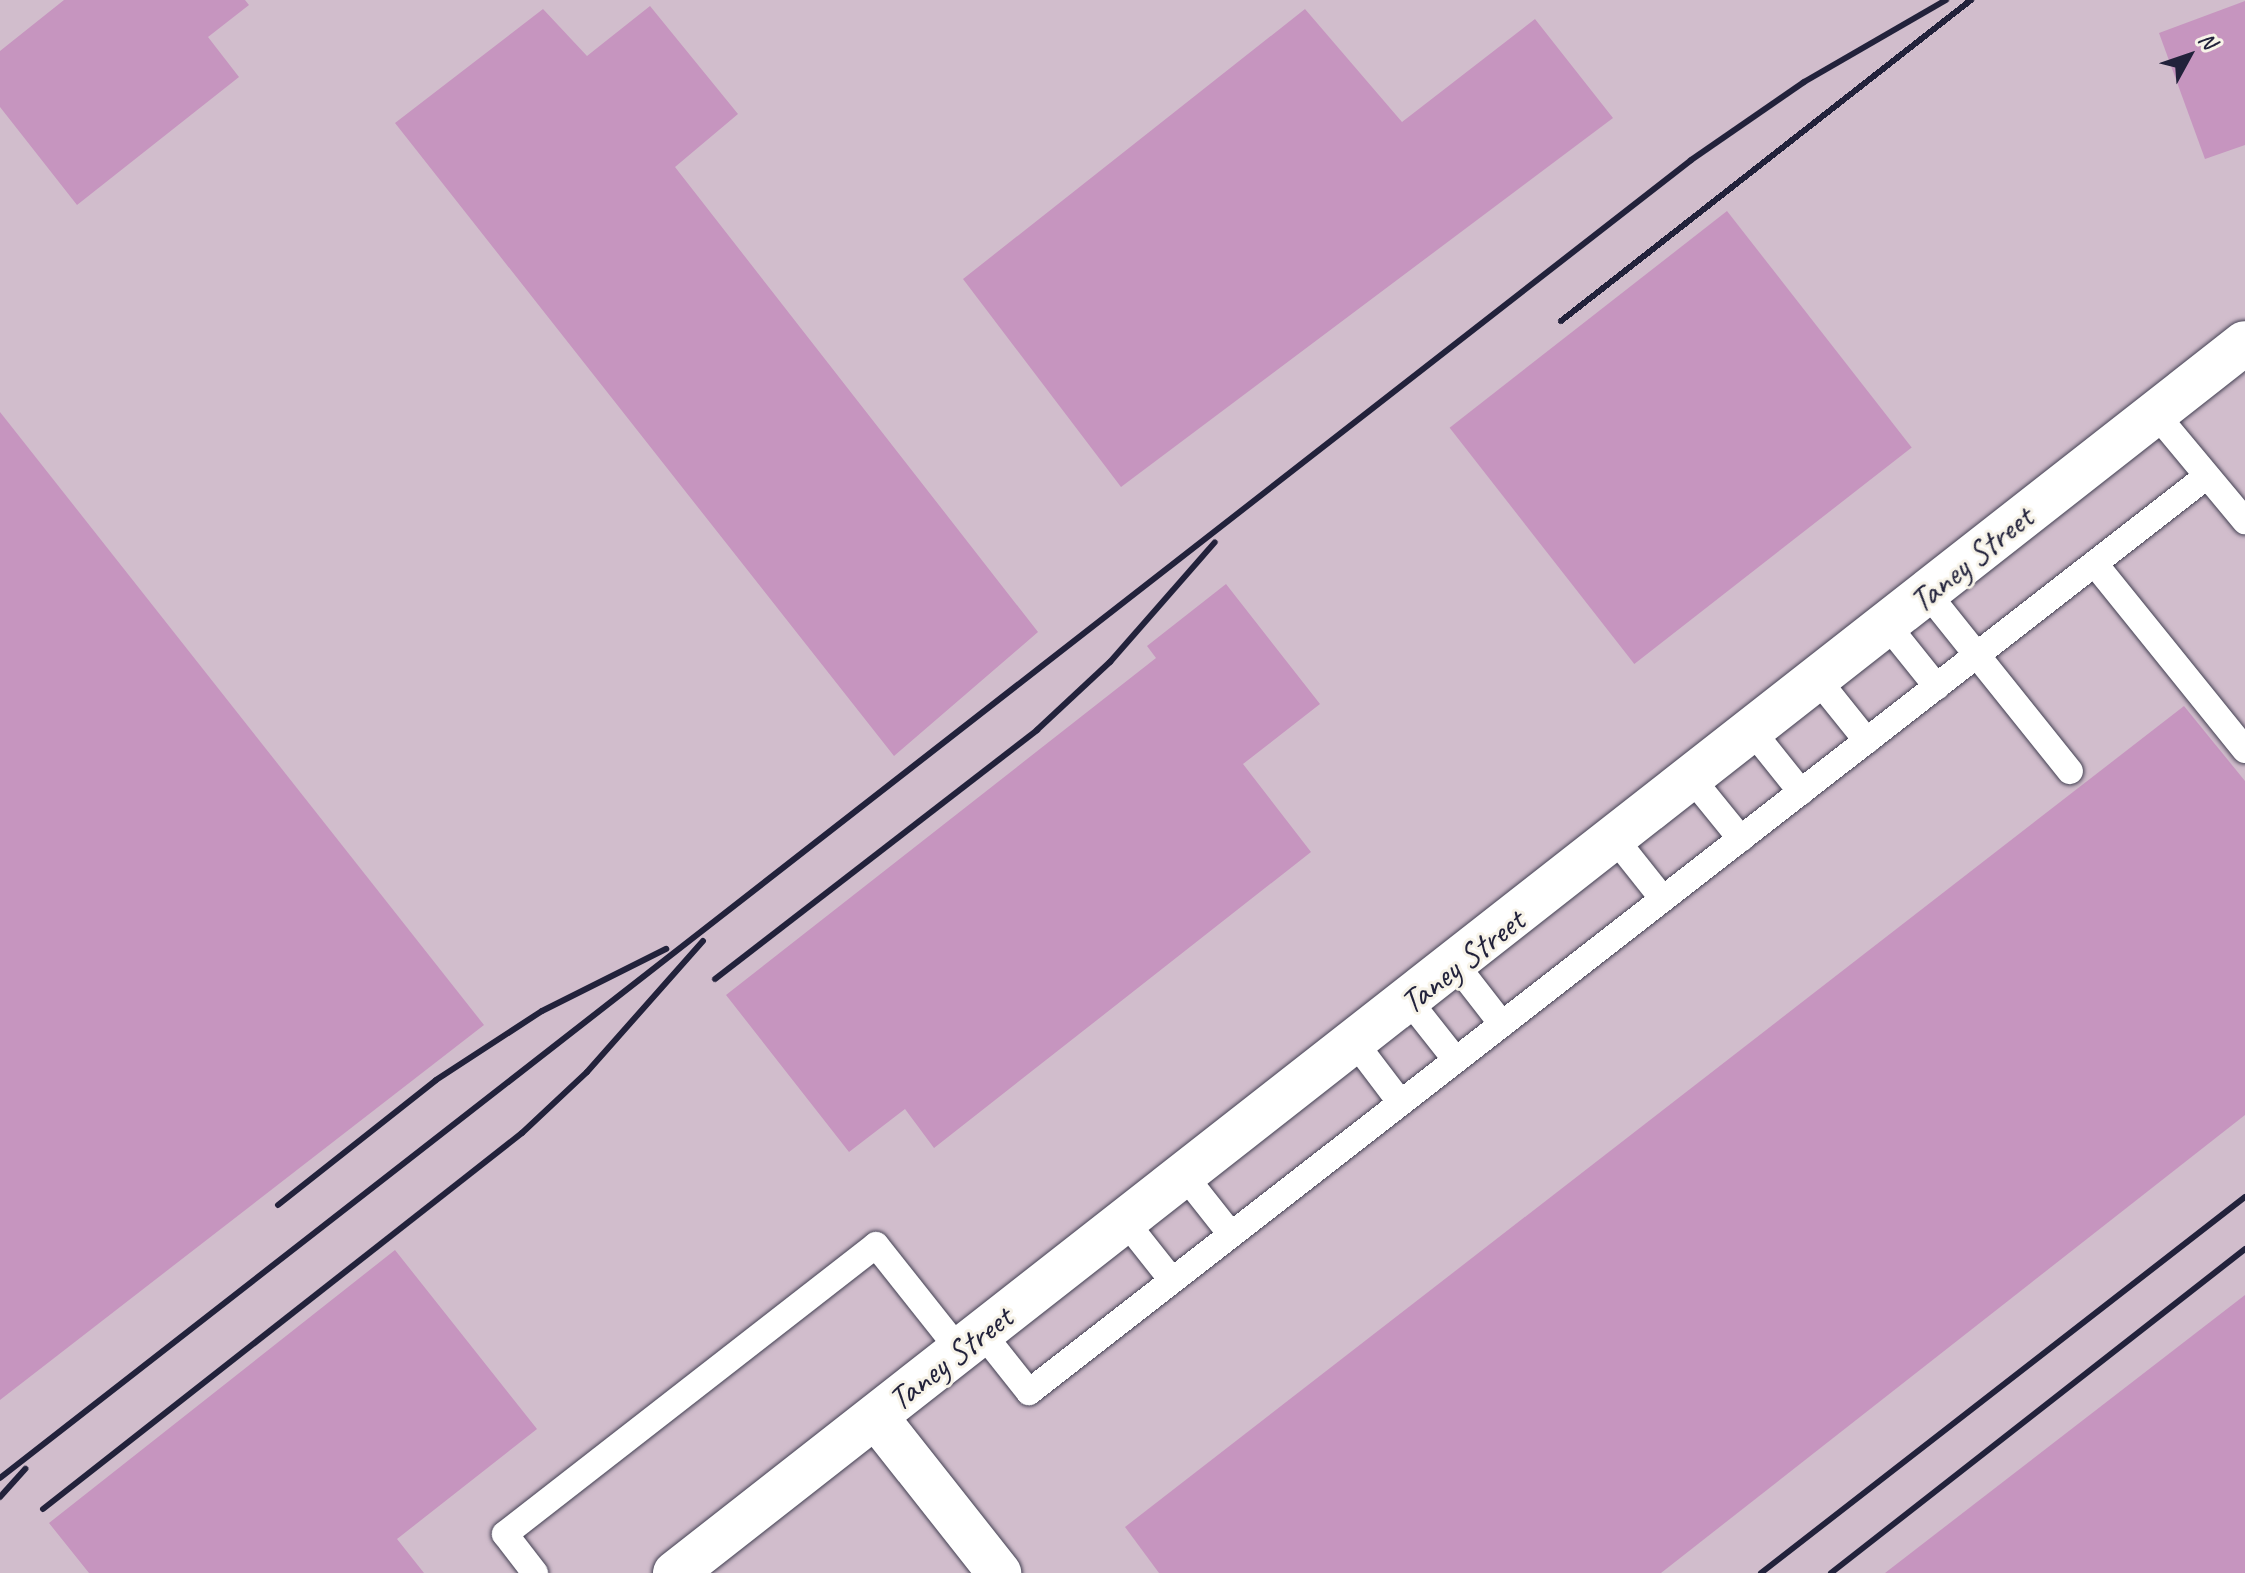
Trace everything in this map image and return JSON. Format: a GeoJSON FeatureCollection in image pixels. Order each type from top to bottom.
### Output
{"type":"FeatureCollection","features":[{"type":"Feature","properties":{"kind":"street","name":"Taney Street"},"geometry":{"type":"LineString","coordinates":[[675,1573],[1410,1002],[2245,343]]}},
{"type":"Feature","properties":{"kind":"street"},"geometry":{"type":"LineString","coordinates":[[876,1417],[999,1573]]}},
{"type":"Feature","properties":{"kind":"lane"},"geometry":{"type":"LineString","coordinates":[[2155,413],[2245,521]]}},
{"type":"Feature","properties":{"kind":"lane"},"geometry":{"type":"LineString","coordinates":[[535,1573],[505,1534],[876,1245],[971,1342],[1029,1392],[1229,1232],[2207,476]]}},
{"type":"Feature","properties":{"kind":"lane"},"geometry":{"type":"LineString","coordinates":[[2095,564],[2245,750]]}},
{"type":"Feature","properties":{"kind":"lane"},"geometry":{"type":"LineString","coordinates":[[1928,594],[2070,771]]}},
{"type":"Feature","properties":{"kind":"lane"},"geometry":{"type":"LineString","coordinates":[[1888,626],[1937,687]]}},
{"type":"Feature","properties":{"kind":"lane"},"geometry":{"type":"LineString","coordinates":[[1818,680],[1867,741]]}},
{"type":"Feature","properties":{"kind":"lane"},"geometry":{"type":"LineString","coordinates":[[1753,732],[1801,792]]}},
{"type":"Feature","properties":{"kind":"lane"},"geometry":{"type":"LineString","coordinates":[[1693,780],[1741,839]]}},
{"type":"Feature","properties":{"kind":"lane"},"geometry":{"type":"LineString","coordinates":[[1616,840],[1663,899]]}},
{"type":"Feature","properties":{"kind":"lane"},"geometry":{"type":"LineString","coordinates":[[1456,965],[1502,1024]]}},
{"type":"Feature","properties":{"kind":"lane"},"geometry":{"type":"LineString","coordinates":[[1410,1002],[1455,1059]]}},
{"type":"Feature","properties":{"kind":"lane"},"geometry":{"type":"LineString","coordinates":[[1356,1044],[1400,1102]]}},
{"type":"Feature","properties":{"kind":"lane"},"geometry":{"type":"LineString","coordinates":[[1184,1175],[1229,1232]]}},
{"type":"Feature","properties":{"kind":"lane"},"geometry":{"type":"LineString","coordinates":[[1125,1221],[1171,1279]]}},
{"type":"Feature","properties":{"kind":"shaded area"},"geometry":{"type":"Polygon","coordinates":[[[0,0],[2245,0],[2245,1573],[0,1573],[0,0]]]}},
{"type":"Feature","properties":{"kind":"building"},"geometry":{"type":"Polygon","coordinates":[[[64,0],[245,0],[249,5],[208,37],[239,77],[77,205],[0,107],[0,51],[64,0]]]}},
{"type":"Feature","properties":{"kind":"building"},"geometry":{"type":"Polygon","coordinates":[[[2245,1],[2245,145],[2205,159],[2159,33],[2245,1]]]}},
{"type":"Feature","properties":{"kind":"building"},"geometry":{"type":"Polygon","coordinates":[[[650,6],[738,114],[675,167],[1038,632],[894,756],[395,123],[543,9],[587,56],[650,6]]]}},
{"type":"Feature","properties":{"kind":"building"},"geometry":{"type":"Polygon","coordinates":[[[1305,9],[1402,122],[1535,19],[1613,118],[1121,487],[963,279],[1305,9]]]}},
{"type":"Feature","properties":{"kind":"building"},"geometry":{"type":"Polygon","coordinates":[[[1727,211],[1912,447],[1634,664],[1450,428],[1727,211]]]}},
{"type":"Feature","properties":{"kind":"building"},"geometry":{"type":"Polygon","coordinates":[[[0,412],[484,1025],[0,1400],[0,412]]]}},
{"type":"Feature","properties":{"kind":"building"},"geometry":{"type":"Polygon","coordinates":[[[1226,584],[1320,704],[1243,764],[1311,852],[934,1148],[905,1109],[849,1152],[726,995],[1156,658],[1147,646],[1226,584]]]}},
{"type":"Feature","properties":{"kind":"building"},"geometry":{"type":"Polygon","coordinates":[[[2184,706],[2245,781],[2245,1115],[1661,1573],[1159,1573],[1125,1527],[2184,706]]]}},
{"type":"Feature","properties":{"kind":"building"},"geometry":{"type":"Polygon","coordinates":[[[395,1250],[537,1429],[397,1539],[424,1573],[89,1573],[49,1523],[395,1250]]]}},
{"type":"Feature","properties":{"kind":"building"},"geometry":{"type":"Polygon","coordinates":[[[2245,1295],[2245,1573],[1885,1573],[2245,1295]]]}},
{"type":"Feature","properties":{"kind":"railway"},"geometry":{"type":"LineString","coordinates":[[0,1478],[1691,160],[1804,82],[1946,0]]}},
{"type":"Feature","properties":{"kind":"railway"},"geometry":{"type":"LineString","coordinates":[[1561,321],[1971,0]]}},
{"type":"Feature","properties":{"kind":"railway"},"geometry":{"type":"LineString","coordinates":[[715,979],[1037,730],[1110,662],[1215,542]]}},
{"type":"Feature","properties":{"kind":"railway"},"geometry":{"type":"LineString","coordinates":[[43,1509],[522,1133],[587,1072],[703,941]]}},
{"type":"Feature","properties":{"kind":"railway"},"geometry":{"type":"LineString","coordinates":[[278,1205],[436,1080],[542,1011],[666,949]]}},
{"type":"Feature","properties":{"kind":"railway"},"geometry":{"type":"LineString","coordinates":[[1761,1573],[2245,1197]]}},
{"type":"Feature","properties":{"kind":"railway"},"geometry":{"type":"LineString","coordinates":[[1831,1573],[2245,1249]]}},
{"type":"Feature","properties":{"kind":"railway"},"geometry":{"type":"LineString","coordinates":[[0,1497],[25,1469]]}}]}
